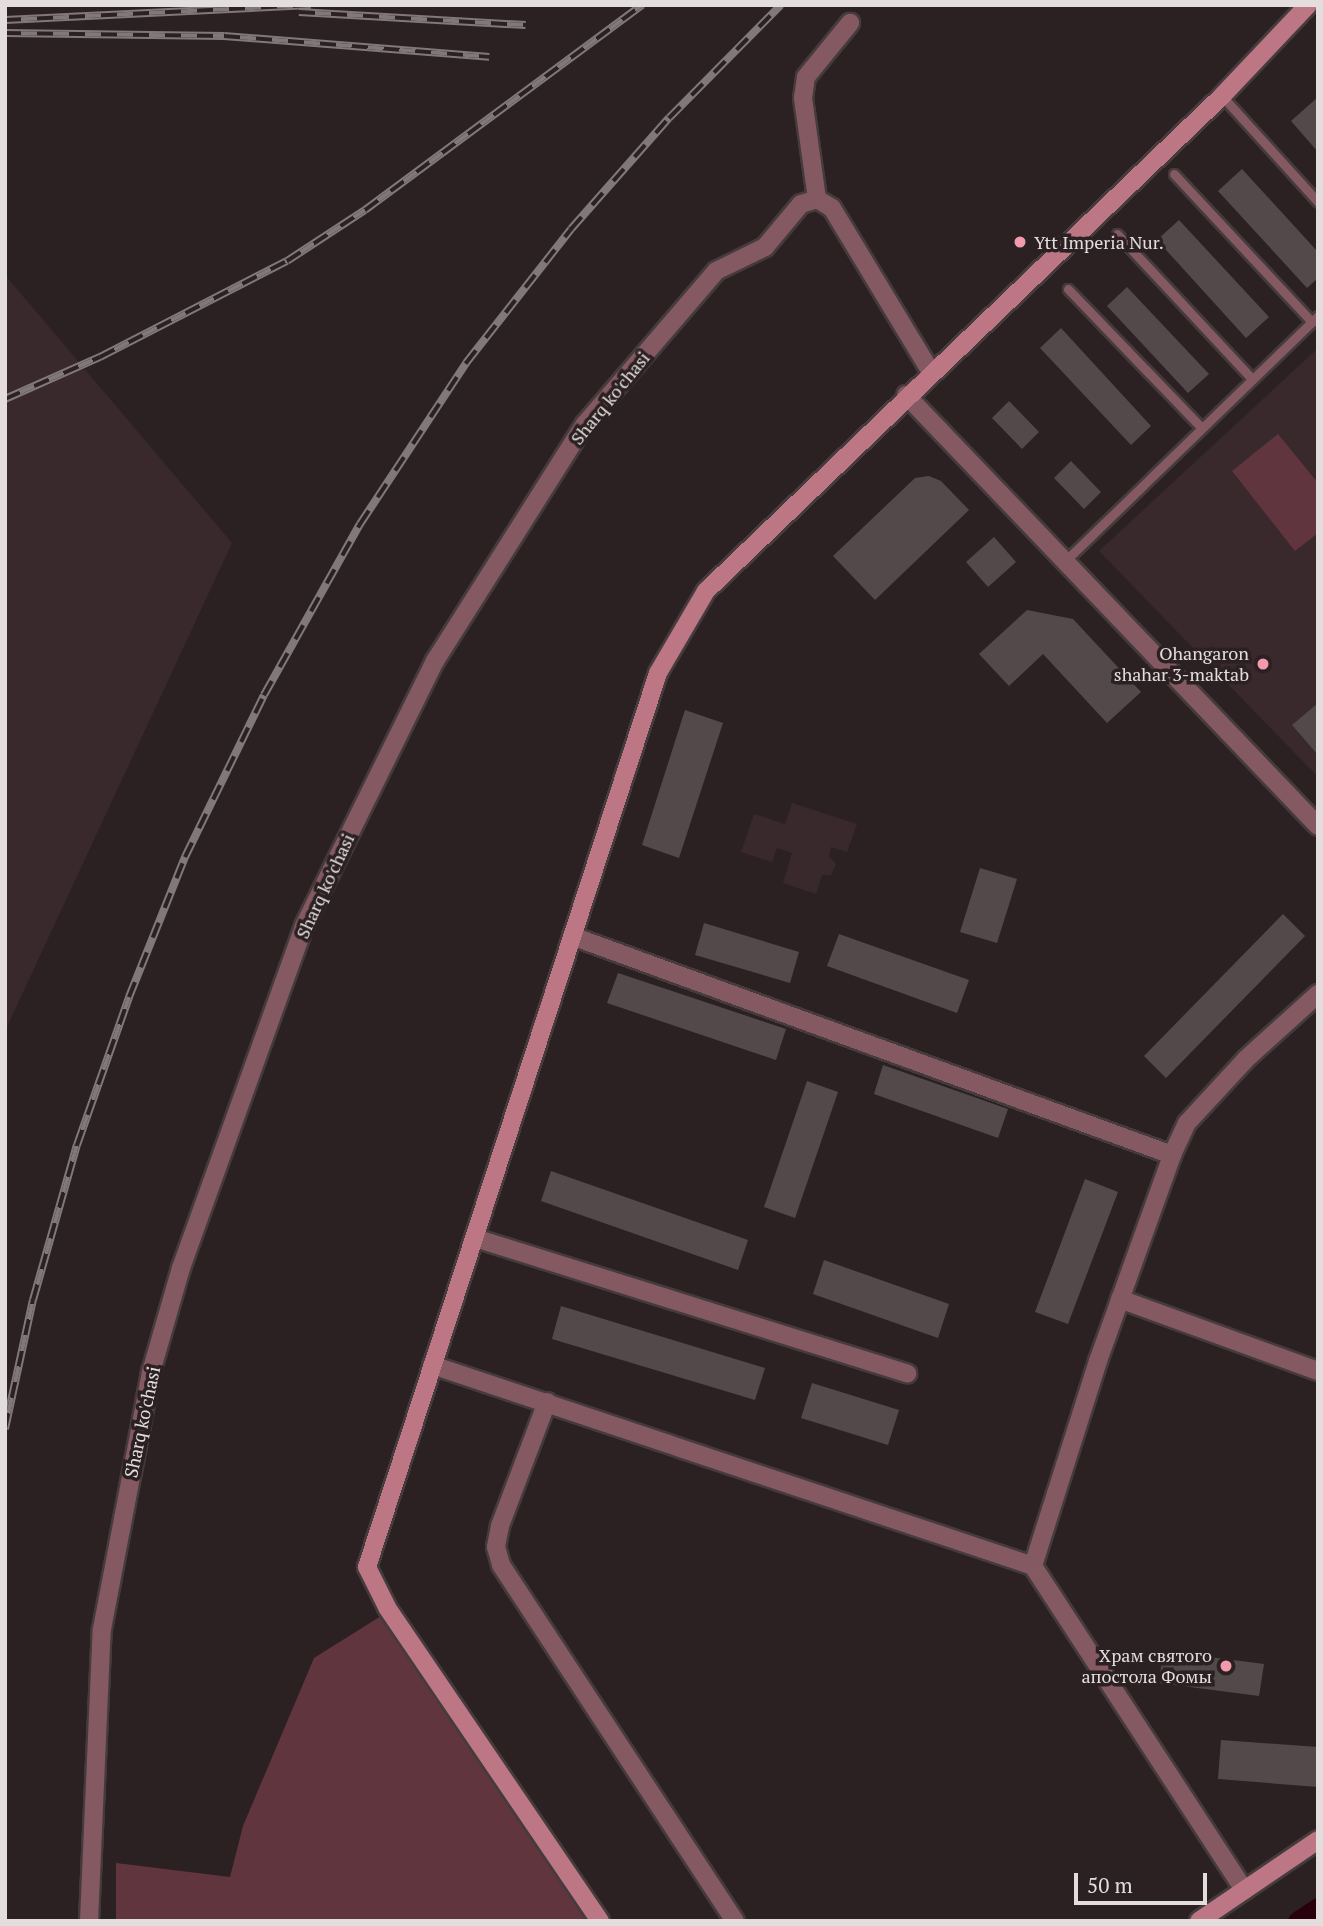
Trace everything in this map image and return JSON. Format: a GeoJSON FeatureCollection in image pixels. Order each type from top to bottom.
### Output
{"type":"FeatureCollection","features":[{"type":"Feature","properties":{"kind":"main road"},"geometry":{"type":"LineString","coordinates":[[600,1921],[387,1607],[367,1567],[658,673],[687,616],[906,395],[1222,96],[1308,5]]}},
{"type":"Feature","properties":{"kind":"main road"},"geometry":{"type":"LineString","coordinates":[[1199,1921],[1318,1840]]}},
{"type":"Feature","properties":{"kind":"street"},"geometry":{"type":"LineString","coordinates":[[850,23],[806,77],[803,98],[817,199],[832,208],[931,372]]}},
{"type":"Feature","properties":{"kind":"street","name":"Sharq ko'chasi"},"geometry":{"type":"LineString","coordinates":[[89,1921],[102,1629],[151,1372],[181,1268],[304,926],[435,660],[585,424],[716,271],[765,247],[790,213],[817,199]]}},
{"type":"Feature","properties":{"kind":"street"},"geometry":{"type":"LineString","coordinates":[[906,395],[1063,563],[1318,826]]}},
{"type":"Feature","properties":{"kind":"street"},"geometry":{"type":"LineString","coordinates":[[572,936],[1172,1155]]}},
{"type":"Feature","properties":{"kind":"street"},"geometry":{"type":"LineString","coordinates":[[1033,1566],[1120,1299],[1172,1155],[1188,1123],[1230,1077],[1318,994]]}},
{"type":"Feature","properties":{"kind":"street"},"geometry":{"type":"LineString","coordinates":[[475,1238],[907,1373]]}},
{"type":"Feature","properties":{"kind":"street"},"geometry":{"type":"LineString","coordinates":[[1120,1299],[1318,1371]]}},
{"type":"Feature","properties":{"kind":"street"},"geometry":{"type":"LineString","coordinates":[[432,1365],[1033,1566],[1244,1890]]}},
{"type":"Feature","properties":{"kind":"street"},"geometry":{"type":"LineString","coordinates":[[547,1402],[500,1526],[496,1546],[501,1565],[735,1921]]}},
{"type":"Feature","properties":{"kind":"lane"},"geometry":{"type":"LineString","coordinates":[[1222,96],[1318,202]]}},
{"type":"Feature","properties":{"kind":"lane"},"geometry":{"type":"LineString","coordinates":[[1063,563],[1200,426],[1315,319],[1174,174]]}},
{"type":"Feature","properties":{"kind":"lane"},"geometry":{"type":"LineString","coordinates":[[1117,234],[1252,379]]}},
{"type":"Feature","properties":{"kind":"lane"},"geometry":{"type":"LineString","coordinates":[[1068,289],[1200,426]]}},
{"type":"Feature","properties":{"kind":"shaded area"},"geometry":{"type":"Polygon","coordinates":[[[5,275],[232,543],[5,1031],[5,275]]]}},
{"type":"Feature","properties":{"kind":"shaded area","name":"Ohangaron shahar 3-maktab"},"geometry":{"type":"Polygon","coordinates":[[[1318,348],[1318,777],[1099,551],[1318,348]]]}},
{"type":"Feature","properties":{"kind":"shaded area"},"geometry":{"type":"Polygon","coordinates":[[[1278,434],[1318,483],[1318,533],[1295,551],[1232,471],[1278,434]]]}},
{"type":"Feature","properties":{"kind":"shaded area"},"geometry":{"type":"Polygon","coordinates":[[[792,803],[857,824],[847,852],[831,847],[829,856],[836,864],[831,875],[822,875],[816,894],[783,883],[792,853],[777,848],[772,862],[741,852],[754,814],[785,824],[792,803]]]}},
{"type":"Feature","properties":{"kind":"shaded area"},"geometry":{"type":"Polygon","coordinates":[[[381,1616],[590,1921],[116,1921],[116,1863],[230,1877],[243,1826],[314,1658],[381,1616]]]}},
{"type":"Feature","properties":{"kind":"building"},"geometry":{"type":"Polygon","coordinates":[[[1318,97],[1318,152],[1291,121],[1318,97]]]}},
{"type":"Feature","properties":{"kind":"building"},"geometry":{"type":"Polygon","coordinates":[[[1242,169],[1318,252],[1318,278],[1307,288],[1218,191],[1242,169]]]}},
{"type":"Feature","properties":{"kind":"building"},"geometry":{"type":"Polygon","coordinates":[[[1179,220],[1269,317],[1246,338],[1157,240],[1179,220]]]}},
{"type":"Feature","properties":{"kind":"building"},"geometry":{"type":"Polygon","coordinates":[[[1127,287],[1209,374],[1188,393],[1107,306],[1127,287]]]}},
{"type":"Feature","properties":{"kind":"building"},"geometry":{"type":"Polygon","coordinates":[[[1061,328],[1151,426],[1131,445],[1040,348],[1061,328]]]}},
{"type":"Feature","properties":{"kind":"building"},"geometry":{"type":"Polygon","coordinates":[[[1009,401],[1039,432],[1022,449],[992,418],[1009,401]]]}},
{"type":"Feature","properties":{"kind":"building"},"geometry":{"type":"Polygon","coordinates":[[[1071,461],[1101,492],[1084,509],[1054,478],[1071,461]]]}},
{"type":"Feature","properties":{"kind":"building"},"geometry":{"type":"Polygon","coordinates":[[[929,476],[941,481],[969,510],[875,600],[833,556],[915,478],[929,476]]]}},
{"type":"Feature","properties":{"kind":"building"},"geometry":{"type":"Polygon","coordinates":[[[994,537],[1016,562],[988,587],[966,562],[994,537]]]}},
{"type":"Feature","properties":{"kind":"building"},"geometry":{"type":"Polygon","coordinates":[[[1027,610],[1073,619],[1141,692],[1107,723],[1043,654],[1009,686],[979,654],[1027,610]]]}},
{"type":"Feature","properties":{"kind":"building"},"geometry":{"type":"Polygon","coordinates":[[[1318,703],[1318,755],[1292,725],[1318,703]]]}},
{"type":"Feature","properties":{"kind":"building"},"geometry":{"type":"Polygon","coordinates":[[[685,710],[723,723],[679,858],[642,845],[685,710]]]}},
{"type":"Feature","properties":{"kind":"building"},"geometry":{"type":"Polygon","coordinates":[[[980,868],[1017,879],[997,943],[960,932],[980,868]]]}},
{"type":"Feature","properties":{"kind":"building"},"geometry":{"type":"Polygon","coordinates":[[[1283,914],[1305,936],[1166,1078],[1144,1056],[1283,914]]]}},
{"type":"Feature","properties":{"kind":"building"},"geometry":{"type":"Polygon","coordinates":[[[704,923],[799,952],[790,983],[695,955],[704,923]]]}},
{"type":"Feature","properties":{"kind":"building"},"geometry":{"type":"Polygon","coordinates":[[[839,934],[969,980],[957,1013],[827,966],[839,934]]]}},
{"type":"Feature","properties":{"kind":"building"},"geometry":{"type":"Polygon","coordinates":[[[618,973],[786,1029],[776,1060],[607,1003],[618,973]]]}},
{"type":"Feature","properties":{"kind":"building"},"geometry":{"type":"Polygon","coordinates":[[[883,1065],[1008,1109],[998,1138],[874,1094],[883,1065]]]}},
{"type":"Feature","properties":{"kind":"building"},"geometry":{"type":"Polygon","coordinates":[[[807,1081],[838,1092],[795,1218],[764,1207],[807,1081]]]}},
{"type":"Feature","properties":{"kind":"building"},"geometry":{"type":"Polygon","coordinates":[[[551,1171],[748,1240],[738,1270],[541,1201],[551,1171]]]}},
{"type":"Feature","properties":{"kind":"building"},"geometry":{"type":"Polygon","coordinates":[[[1085,1179],[1118,1192],[1068,1324],[1035,1312],[1085,1179]]]}},
{"type":"Feature","properties":{"kind":"building"},"geometry":{"type":"Polygon","coordinates":[[[824,1260],[949,1304],[938,1338],[813,1294],[824,1260]]]}},
{"type":"Feature","properties":{"kind":"building"},"geometry":{"type":"Polygon","coordinates":[[[561,1306],[765,1368],[755,1400],[552,1339],[561,1306]]]}},
{"type":"Feature","properties":{"kind":"building"},"geometry":{"type":"Polygon","coordinates":[[[812,1383],[899,1410],[888,1445],[801,1418],[812,1383]]]}},
{"type":"Feature","properties":{"kind":"building"},"geometry":{"type":"Polygon","coordinates":[[[1163,1651],[1264,1664],[1259,1696],[1159,1683],[1163,1651]]]}},
{"type":"Feature","properties":{"kind":"building"},"geometry":{"type":"Polygon","coordinates":[[[1221,1740],[1318,1747],[1318,1787],[1218,1779],[1221,1740]]]}},
{"type":"Feature","properties":{"kind":"waterway"},"geometry":{"type":"LineString","coordinates":[[1297,1921],[1318,1907]]}},
{"type":"Feature","properties":{"kind":"railway"},"geometry":{"type":"LineString","coordinates":[[5,20],[311,5]]}},
{"type":"Feature","properties":{"kind":"railway"},"geometry":{"type":"LineString","coordinates":[[5,399],[100,357],[287,261],[365,210],[642,5]]}},
{"type":"Feature","properties":{"kind":"railway"},"geometry":{"type":"LineString","coordinates":[[5,1429],[33,1300],[77,1145],[129,997],[185,857],[264,695],[360,524],[466,363],[571,229],[669,118],[781,5]]}},
{"type":"Feature","properties":{"kind":"railway"},"geometry":{"type":"LineString","coordinates":[[299,12],[526,25]]}},
{"type":"Feature","properties":{"kind":"railway"},"geometry":{"type":"LineString","coordinates":[[5,33],[224,36],[489,57]]}},
{"type":"Feature","properties":{"kind":"place","name":"Ytt Imperia Nur."},"geometry":{"type":"Point","coordinates":[1020,242]}},
{"type":"Feature","properties":{"kind":"place","name":"Ohangaron shahar 3-maktab"},"geometry":{"type":"Point","coordinates":[1263,664]}},
{"type":"Feature","properties":{"kind":"place","name":"Храм святого апостола Фомы"},"geometry":{"type":"Point","coordinates":[1226,1666]}}]}
